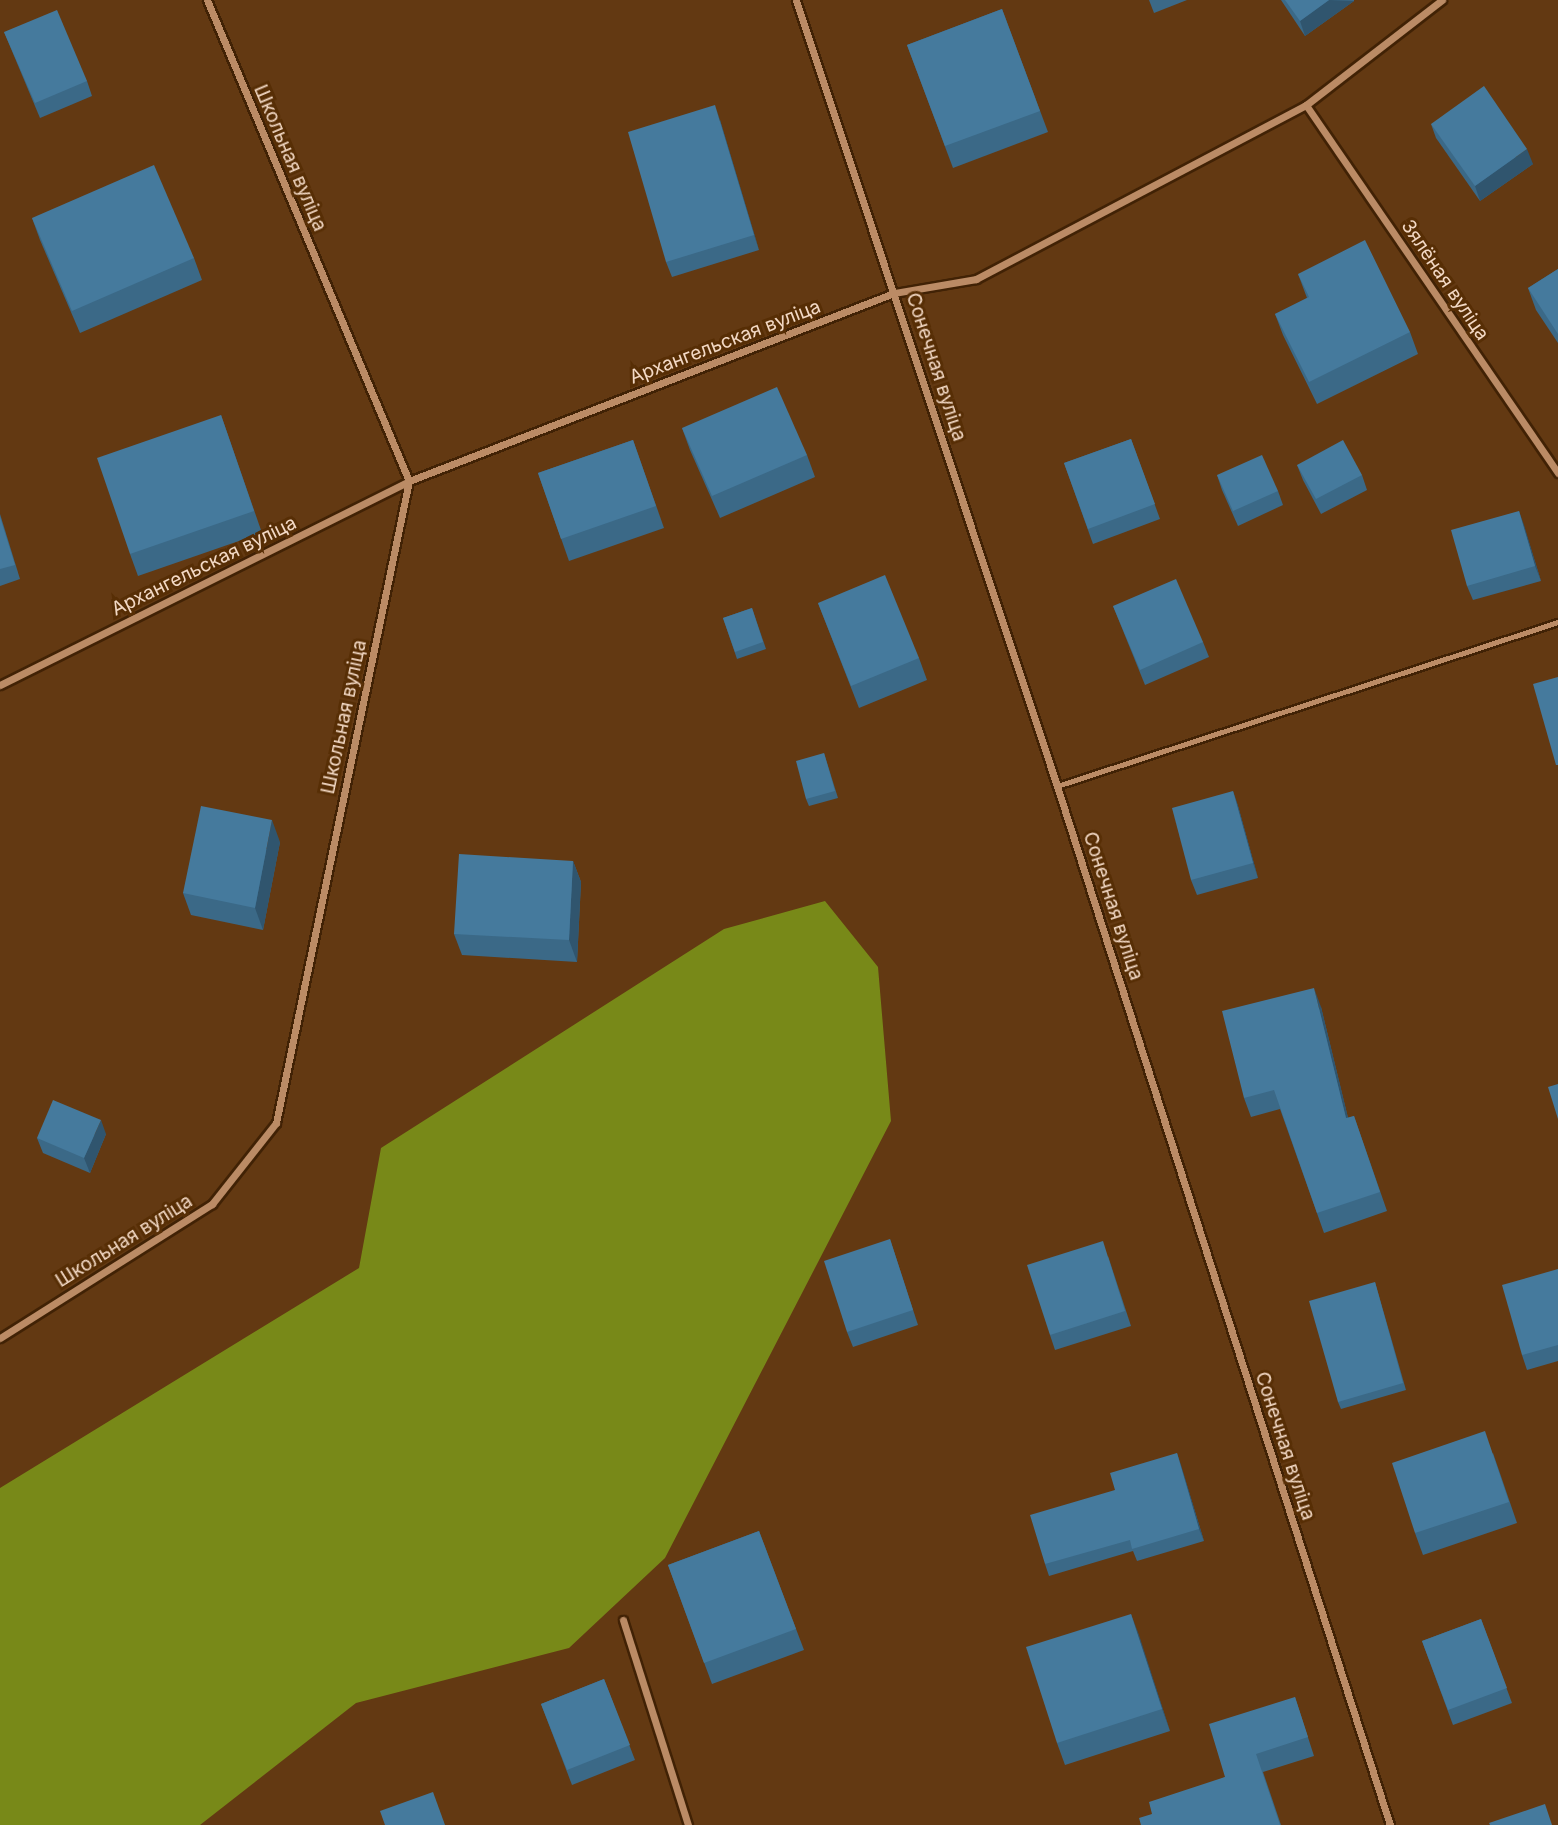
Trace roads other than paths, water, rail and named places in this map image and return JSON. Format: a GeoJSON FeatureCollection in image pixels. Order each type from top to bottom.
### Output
{"type":"FeatureCollection","features":[{"type":"Feature","properties":{"kind":"street","name":"Школьная вуліца"},"geometry":{"type":"LineString","coordinates":[[0,1338],[212,1204],[276,1123],[409,481],[207,0]]}},
{"type":"Feature","properties":{"kind":"street","name":"Сонечная вуліца"},"geometry":{"type":"LineString","coordinates":[[796,0],[1058,786],[1390,1825]]}},
{"type":"Feature","properties":{"kind":"street","name":"Архангельская вуліца"},"geometry":{"type":"LineString","coordinates":[[0,685],[409,481],[894,293],[976,279],[1306,105],[1442,0]]}},
{"type":"Feature","properties":{"kind":"street","name":"Зялёная вуліца"},"geometry":{"type":"LineString","coordinates":[[1306,105],[1558,473]]}},
{"type":"Feature","properties":{"kind":"street"},"geometry":{"type":"LineString","coordinates":[[623,1620],[688,1825]]}},
{"type":"Feature","properties":{"kind":"lane"},"geometry":{"type":"LineString","coordinates":[[1058,786],[1558,622]]}}]}
